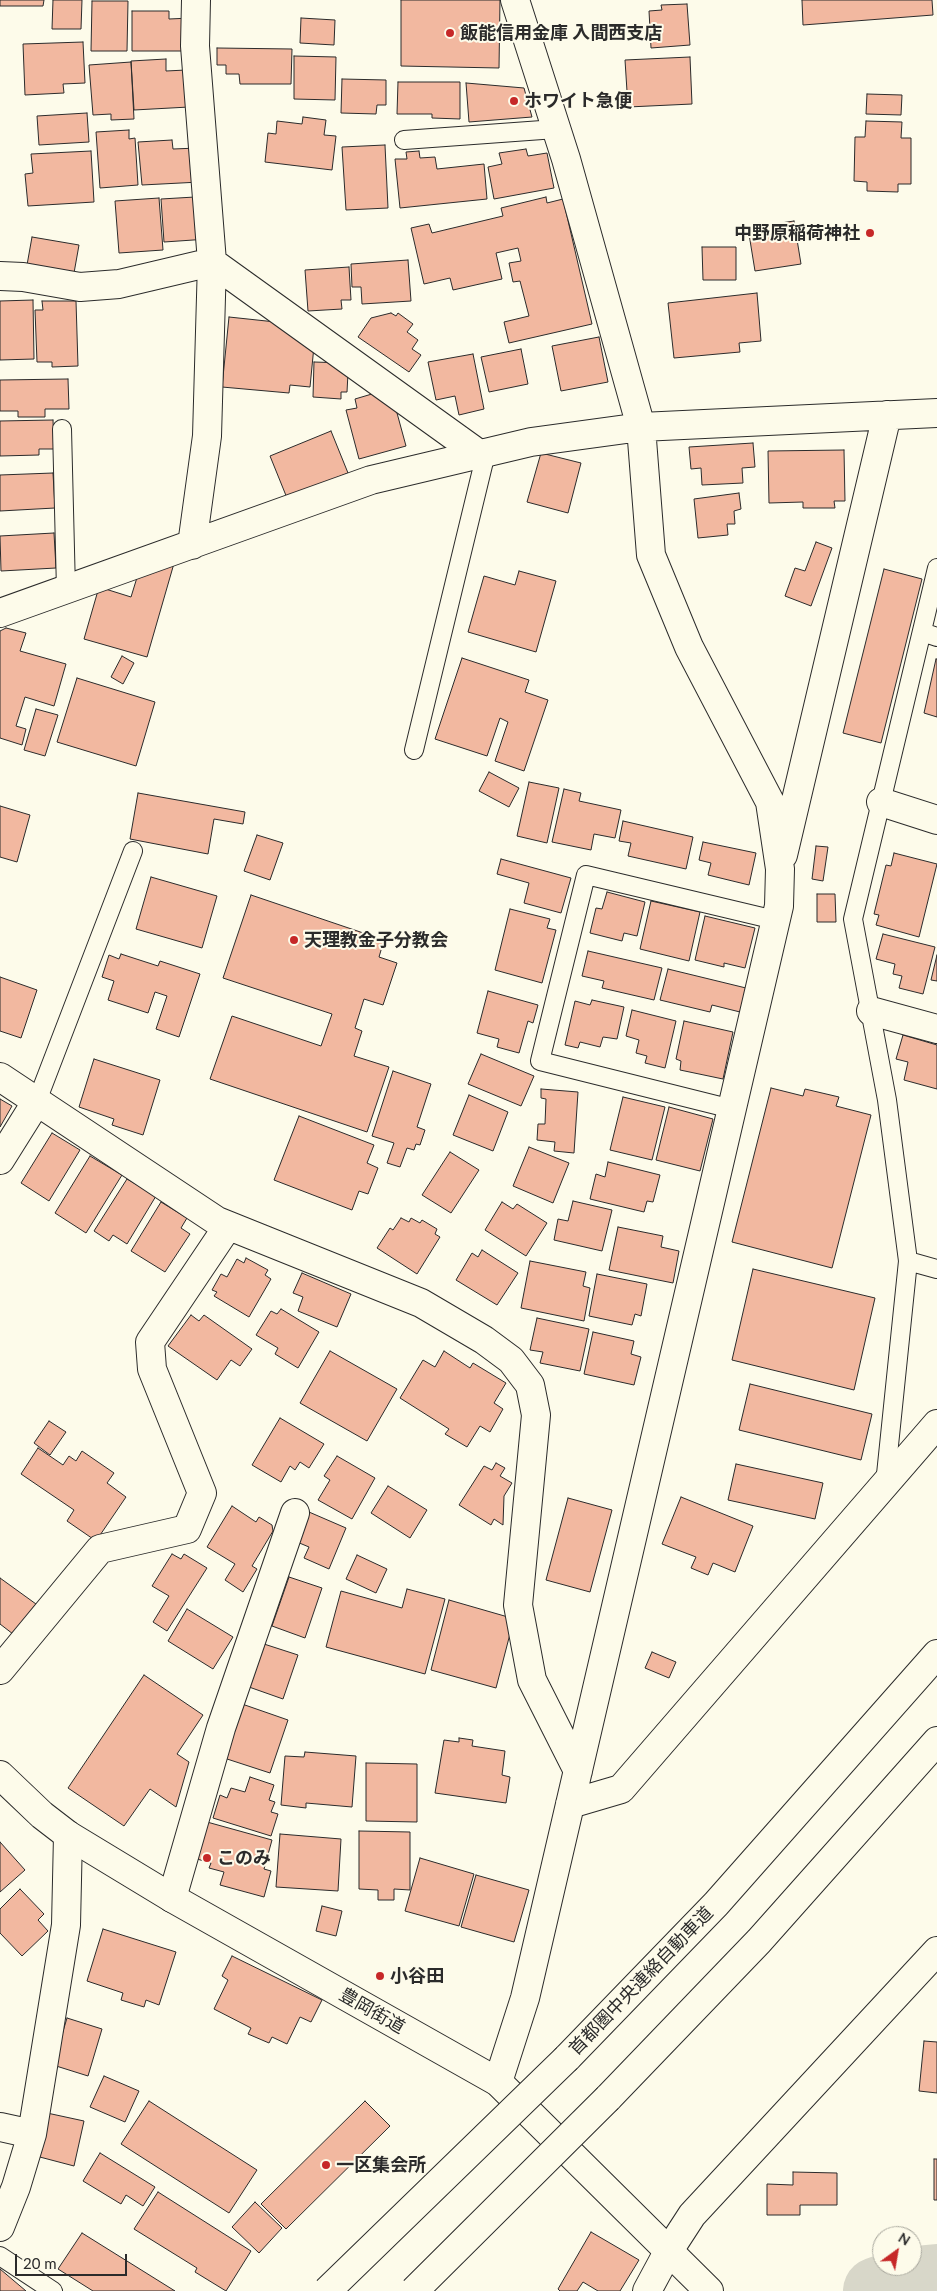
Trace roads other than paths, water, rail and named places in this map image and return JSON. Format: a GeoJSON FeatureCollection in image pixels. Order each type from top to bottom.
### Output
{"type":"FeatureCollection","features":[{"type":"Feature","properties":{"kind":"main road"},"geometry":{"type":"LineString","coordinates":[[192,545],[207,436],[212,262],[195,46],[196,0]]}},
{"type":"Feature","properties":{"kind":"main road"},"geometry":{"type":"LineString","coordinates":[[498,2082],[525,1998],[732,1109],[779,906],[780,868],[770,802],[689,647],[651,555],[640,427],[556,129],[516,0]]}},
{"type":"Feature","properties":{"kind":"main road"},"geometry":{"type":"LineString","coordinates":[[0,276],[23,277],[80,286],[119,284],[212,262],[482,454]]}},
{"type":"Feature","properties":{"kind":"main road"},"geometry":{"type":"LineString","coordinates":[[0,613],[371,480],[531,442],[640,427],[937,412]]}},
{"type":"Feature","properties":{"kind":"main road"},"geometry":{"type":"LineString","coordinates":[[780,868],[887,415]]}},
{"type":"Feature","properties":{"kind":"main road"},"geometry":{"type":"LineString","coordinates":[[881,802],[937,820]]}},
{"type":"Feature","properties":{"kind":"main road"},"geometry":{"type":"LineString","coordinates":[[871,1011],[937,1029]]}},
{"type":"Feature","properties":{"kind":"main road"},"geometry":{"type":"LineString","coordinates":[[0,1077],[217,1221],[421,1303],[484,1340],[511,1360],[530,1385],[536,1414],[518,1606],[532,1680],[578,1771]]}},
{"type":"Feature","properties":{"kind":"main road"},"geometry":{"type":"LineString","coordinates":[[0,1160],[37,1102]]}},
{"type":"Feature","properties":{"kind":"main road"},"geometry":{"type":"LineString","coordinates":[[0,1670],[100,1549],[186,1529],[202,1493],[152,1369],[150,1342],[228,1226]]}},
{"type":"Feature","properties":{"kind":"main road"},"geometry":{"type":"LineString","coordinates":[[570,1804],[621,1789],[937,1424]]}},
{"type":"Feature","properties":{"kind":"main road"},"geometry":{"type":"LineString","coordinates":[[172,1898],[221,1728],[295,1513]]}},
{"type":"Feature","properties":{"kind":"main road","name":"首都圏中央連絡自動車道"},"geometry":{"type":"LineString","coordinates":[[327,2291],[567,2058],[716,1904],[937,1654]]}},
{"type":"Feature","properties":{"kind":"main road"},"geometry":{"type":"LineString","coordinates":[[414,2291],[608,2098],[759,1941],[937,1741]]}},
{"type":"Feature","properties":{"kind":"main road","name":"豊岡街道"},"geometry":{"type":"LineString","coordinates":[[0,1775],[42,1816],[68,1835],[172,1898],[498,2082],[709,2291]]}},
{"type":"Feature","properties":{"kind":"main road"},"geometry":{"type":"LineString","coordinates":[[0,2227],[16,2187],[32,2134],[34,2111],[66,1925],[68,1835]]}},
{"type":"Feature","properties":{"kind":"main road"},"geometry":{"type":"LineString","coordinates":[[647,2291],[668,2252],[692,2215],[937,1951]]}},
{"type":"Feature","properties":{"kind":"main road"},"geometry":{"type":"LineString","coordinates":[[0,2127],[32,2134]]}},
{"type":"Feature","properties":{"kind":"lane"},"geometry":{"type":"LineString","coordinates":[[404,140],[556,129]]}},
{"type":"Feature","properties":{"kind":"lane"},"geometry":{"type":"LineString","coordinates":[[62,429],[66,590]]}},
{"type":"Feature","properties":{"kind":"lane"},"geometry":{"type":"LineString","coordinates":[[414,750],[482,454]]}},
{"type":"Feature","properties":{"kind":"lane"},"geometry":{"type":"LineString","coordinates":[[885,1484],[908,1261],[887,1100],[853,919],[881,802],[929,634],[937,568]]}},
{"type":"Feature","properties":{"kind":"lane"},"geometry":{"type":"LineString","coordinates":[[37,1102],[133,851]]}},
{"type":"Feature","properties":{"kind":"lane"},"geometry":{"type":"LineString","coordinates":[[732,1109],[540,1061],[586,875],[775,920]]}},
{"type":"Feature","properties":{"kind":"lane"},"geometry":{"type":"LineString","coordinates":[[908,1261],[937,1269]]}},
{"type":"Feature","properties":{"kind":"lane"},"geometry":{"type":"LineString","coordinates":[[0,2256],[53,2291]]}},
{"type":"Feature","properties":{"kind":"waterway"},"geometry":{"type":"LineString","coordinates":[[877,2291],[905,2281],[937,2278]]}},
{"type":"Feature","properties":{"kind":"place","name":"飯能信用金庫 入間西支店"},"geometry":{"type":"Point","coordinates":[450,33]}},
{"type":"Feature","properties":{"kind":"place","name":"ホワイト急便"},"geometry":{"type":"Point","coordinates":[514,101]}},
{"type":"Feature","properties":{"kind":"place","name":"中野原稲荷神社"},"geometry":{"type":"Point","coordinates":[870,233]}},
{"type":"Feature","properties":{"kind":"place","name":"天理教金子分教会"},"geometry":{"type":"Point","coordinates":[294,940]}},
{"type":"Feature","properties":{"kind":"place","name":"このみ"},"geometry":{"type":"Point","coordinates":[207,1858]}},
{"type":"Feature","properties":{"kind":"place","name":"小谷田"},"geometry":{"type":"Point","coordinates":[380,1976]}},
{"type":"Feature","properties":{"kind":"place","name":"一区集会所"},"geometry":{"type":"Point","coordinates":[326,2165]}}]}
